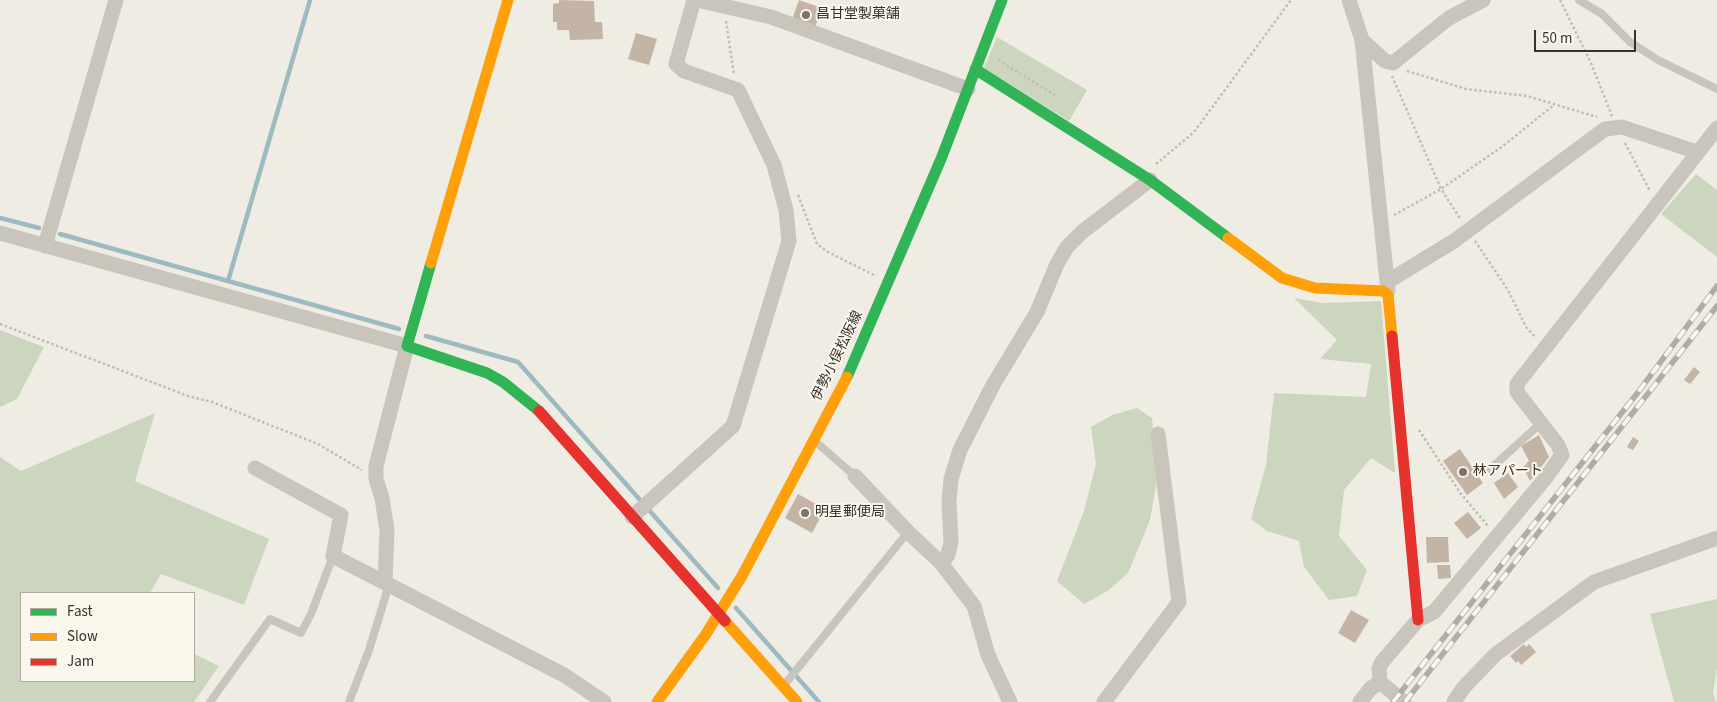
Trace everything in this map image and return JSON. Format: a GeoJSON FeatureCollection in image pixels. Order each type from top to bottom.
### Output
{"type":"FeatureCollection","features":[{"type":"Feature","properties":{"kind":"street"},"geometry":{"type":"LineString","coordinates":[[45,246],[116,0]]}},
{"type":"Feature","properties":{"kind":"street"},"geometry":{"type":"LineString","coordinates":[[387,584],[387,530],[382,498],[376,479],[376,466],[407,346],[508,0]]}},
{"type":"Feature","properties":{"kind":"street"},"geometry":{"type":"LineString","coordinates":[[635,514],[733,426],[789,241],[786,210],[774,165],[738,90],[684,71],[676,64],[695,0],[738,8],[771,17],[968,89]]}},
{"type":"Feature","properties":{"kind":"street","name":"伊勢小俣松阪線"},"geometry":{"type":"LineString","coordinates":[[657,702],[742,576],[849,373],[941,159],[1002,0]]}},
{"type":"Feature","properties":{"kind":"street"},"geometry":{"type":"LineString","coordinates":[[1349,0],[1362,40],[1418,620]]}},
{"type":"Feature","properties":{"kind":"street"},"geometry":{"type":"LineString","coordinates":[[1362,40],[1388,63],[1400,59],[1449,18],[1483,0]]}},
{"type":"Feature","properties":{"kind":"street"},"geometry":{"type":"LineString","coordinates":[[975,69],[1147,178],[1282,278],[1315,288],[1383,292],[1468,232],[1589,139],[1605,129],[1616,127],[1696,152]]}},
{"type":"Feature","properties":{"kind":"street"},"geometry":{"type":"LineString","coordinates":[[1404,702],[1380,682],[1379,668],[1382,662],[1418,620],[1434,612],[1562,455],[1562,450],[1515,389],[1544,348],[1696,152],[1717,128]]}},
{"type":"Feature","properties":{"kind":"street"},"geometry":{"type":"LineString","coordinates":[[941,563],[948,555],[951,542],[950,487],[960,450],[993,385],[1037,312],[1066,247],[1147,178]]}},
{"type":"Feature","properties":{"kind":"street"},"geometry":{"type":"LineString","coordinates":[[0,233],[407,346],[486,373],[521,395],[537,409],[635,514],[718,614],[787,682],[797,702]]}},
{"type":"Feature","properties":{"kind":"street"},"geometry":{"type":"LineString","coordinates":[[1104,702],[1179,602],[1158,434]]}},
{"type":"Feature","properties":{"kind":"street"},"geometry":{"type":"LineString","coordinates":[[255,468],[341,514],[333,556],[564,675],[604,702]]}},
{"type":"Feature","properties":{"kind":"street"},"geometry":{"type":"LineString","coordinates":[[855,476],[908,532],[941,563],[974,606],[988,656],[1010,702]]}},
{"type":"Feature","properties":{"kind":"street"},"geometry":{"type":"LineString","coordinates":[[1454,702],[1464,687],[1496,654],[1594,582],[1717,538]]}},
{"type":"Feature","properties":{"kind":"street"},"geometry":{"type":"LineString","coordinates":[[1360,702],[1370,688],[1380,682]]}},
{"type":"Feature","properties":{"kind":"lane"},"geometry":{"type":"LineString","coordinates":[[1579,0],[1602,14],[1630,42],[1658,60],[1717,89]]}},
{"type":"Feature","properties":{"kind":"lane"},"geometry":{"type":"LineString","coordinates":[[1488,471],[1540,423]]}},
{"type":"Feature","properties":{"kind":"lane"},"geometry":{"type":"LineString","coordinates":[[813,439],[855,476]]}},
{"type":"Feature","properties":{"kind":"lane"},"geometry":{"type":"LineString","coordinates":[[787,682],[908,532]]}},
{"type":"Feature","properties":{"kind":"lane"},"geometry":{"type":"LineString","coordinates":[[210,702],[270,619],[301,633],[311,614],[333,556]]}},
{"type":"Feature","properties":{"kind":"lane"},"geometry":{"type":"LineString","coordinates":[[349,702],[387,584]]}},
{"type":"Feature","properties":{"kind":"path"},"geometry":{"type":"LineString","coordinates":[[1147,178],[1158,162],[1194,132],[1291,0]]}},
{"type":"Feature","properties":{"kind":"path"},"geometry":{"type":"LineString","coordinates":[[1560,0],[1590,63],[1616,127],[1656,204]]}},
{"type":"Feature","properties":{"kind":"path"},"geometry":{"type":"LineString","coordinates":[[725,7],[731,60],[738,90]]}},
{"type":"Feature","properties":{"kind":"path"},"geometry":{"type":"LineString","coordinates":[[1388,63],[1396,68],[1466,89],[1527,96],[1607,120],[1616,127]]}},
{"type":"Feature","properties":{"kind":"path"},"geometry":{"type":"LineString","coordinates":[[1388,63],[1389,70],[1441,189],[1508,290],[1526,326],[1544,348]]}},
{"type":"Feature","properties":{"kind":"path"},"geometry":{"type":"LineString","coordinates":[[1380,223],[1441,189],[1503,146],[1554,104]]}},
{"type":"Feature","properties":{"kind":"path"},"geometry":{"type":"LineString","coordinates":[[794,188],[817,244],[826,251],[888,282]]}},
{"type":"Feature","properties":{"kind":"path"},"geometry":{"type":"LineString","coordinates":[[0,324],[188,396],[212,402],[318,444],[376,479]]}},
{"type":"Feature","properties":{"kind":"path"},"geometry":{"type":"LineString","coordinates":[[1416,426],[1460,494],[1497,537]]}},
{"type":"Feature","properties":{"kind":"green space"},"geometry":{"type":"Polygon","coordinates":[[[997,37],[1087,90],[1069,121],[984,68],[997,37]]]}},
{"type":"Feature","properties":{"kind":"green space"},"geometry":{"type":"Polygon","coordinates":[[[1696,174],[1717,190],[1717,257],[1661,214],[1696,174]]]}},
{"type":"Feature","properties":{"kind":"green space"},"geometry":{"type":"Polygon","coordinates":[[[1294,298],[1323,303],[1381,301],[1395,473],[1371,458],[1344,490],[1339,536],[1367,570],[1357,596],[1329,600],[1304,567],[1299,541],[1267,531],[1251,519],[1266,465],[1274,393],[1366,397],[1371,364],[1320,359],[1337,340],[1294,298]]]}},
{"type":"Feature","properties":{"kind":"green space"},"geometry":{"type":"Polygon","coordinates":[[[0,330],[44,347],[17,399],[0,407],[0,330]]]}},
{"type":"Feature","properties":{"kind":"green space"},"geometry":{"type":"Polygon","coordinates":[[[1137,408],[1152,418],[1158,475],[1150,520],[1128,573],[1109,590],[1084,604],[1057,581],[1084,511],[1096,464],[1091,427],[1112,415],[1137,408]]]}},
{"type":"Feature","properties":{"kind":"green space"},"geometry":{"type":"Polygon","coordinates":[[[155,413],[135,481],[269,539],[244,605],[161,574],[151,592],[20,592],[20,682],[195,682],[195,654],[219,666],[194,702],[0,702],[0,457],[21,471],[155,413]]]}},
{"type":"Feature","properties":{"kind":"green space"},"geometry":{"type":"Polygon","coordinates":[[[1717,599],[1717,668],[1713,692],[1716,702],[1674,702],[1650,614],[1717,599]]]}},
{"type":"Feature","properties":{"kind":"building"},"geometry":{"type":"Polygon","coordinates":[[[559,0],[594,1],[595,22],[602,22],[603,39],[570,40],[569,30],[557,30],[557,22],[553,22],[553,4],[559,3],[559,0]]]}},
{"type":"Feature","properties":{"kind":"building","name":"昌甘堂製菓舗"},"geometry":{"type":"Polygon","coordinates":[[[799,0],[822,8],[814,30],[791,22],[799,0]]]}},
{"type":"Feature","properties":{"kind":"building"},"geometry":{"type":"Polygon","coordinates":[[[636,33],[657,39],[649,65],[628,59],[636,33]]]}},
{"type":"Feature","properties":{"kind":"building"},"geometry":{"type":"Polygon","coordinates":[[[1694,367],[1700,372],[1690,384],[1684,380],[1694,367]]]}},
{"type":"Feature","properties":{"kind":"building"},"geometry":{"type":"Polygon","coordinates":[[[1539,435],[1549,457],[1530,481],[1523,467],[1529,461],[1521,446],[1539,435]]]}},
{"type":"Feature","properties":{"kind":"building"},"geometry":{"type":"Polygon","coordinates":[[[1633,437],[1639,441],[1633,450],[1627,447],[1633,437]]]}},
{"type":"Feature","properties":{"kind":"building","name":"林アパート"},"geometry":{"type":"Polygon","coordinates":[[[1460,449],[1483,483],[1467,495],[1443,461],[1460,449]]]}},
{"type":"Feature","properties":{"kind":"building"},"geometry":{"type":"Polygon","coordinates":[[[1508,473],[1518,487],[1504,499],[1494,483],[1508,473]]]}},
{"type":"Feature","properties":{"kind":"building","name":"明星郵便局"},"geometry":{"type":"Polygon","coordinates":[[[798,494],[825,509],[812,533],[785,518],[798,494]]]}},
{"type":"Feature","properties":{"kind":"building"},"geometry":{"type":"Polygon","coordinates":[[[1468,512],[1481,528],[1467,539],[1454,523],[1468,512]]]}},
{"type":"Feature","properties":{"kind":"building"},"geometry":{"type":"Polygon","coordinates":[[[1426,537],[1448,537],[1449,562],[1427,563],[1426,537]]]}},
{"type":"Feature","properties":{"kind":"building"},"geometry":{"type":"Polygon","coordinates":[[[1437,565],[1450,565],[1451,578],[1438,579],[1437,565]]]}},
{"type":"Feature","properties":{"kind":"building"},"geometry":{"type":"Polygon","coordinates":[[[1351,610],[1369,620],[1355,643],[1338,633],[1351,610]]]}},
{"type":"Feature","properties":{"kind":"building"},"geometry":{"type":"Polygon","coordinates":[[[1524,644],[1526,647],[1529,644],[1536,652],[1521,665],[1518,661],[1516,663],[1510,656],[1524,644]]]}},
{"type":"Feature","properties":{"kind":"waterway"},"geometry":{"type":"LineString","coordinates":[[310,0],[228,281],[399,329]]}},
{"type":"Feature","properties":{"kind":"waterway"},"geometry":{"type":"LineString","coordinates":[[0,218],[39,228]]}},
{"type":"Feature","properties":{"kind":"waterway"},"geometry":{"type":"LineString","coordinates":[[60,234],[228,281]]}},
{"type":"Feature","properties":{"kind":"waterway"},"geometry":{"type":"LineString","coordinates":[[426,336],[518,362],[718,588]]}},
{"type":"Feature","properties":{"kind":"waterway"},"geometry":{"type":"LineString","coordinates":[[736,608],[819,702]]}},
{"type":"Feature","properties":{"kind":"railway"},"geometry":{"type":"LineString","coordinates":[[1393,702],[1639,391],[1717,286]]}},
{"type":"Feature","properties":{"kind":"railway"},"geometry":{"type":"LineString","coordinates":[[1405,702],[1717,306]]}},
{"type":"Feature","properties":{"kind":"traffic: fast"},"geometry":{"type":"LineString","coordinates":[[847,377],[941,159],[1002,0]]}},
{"type":"Feature","properties":{"kind":"traffic: fast"},"geometry":{"type":"LineString","coordinates":[[975,69],[1150,180],[1228,238]]}},
{"type":"Feature","properties":{"kind":"traffic: fast"},"geometry":{"type":"LineString","coordinates":[[431,263],[407,346],[487,373],[503,382],[539,411]]}},
{"type":"Feature","properties":{"kind":"traffic: slow"},"geometry":{"type":"LineString","coordinates":[[431,263],[508,0]]}},
{"type":"Feature","properties":{"kind":"traffic: slow"},"geometry":{"type":"LineString","coordinates":[[1228,238],[1282,278],[1315,288],[1383,291],[1388,295],[1392,336]]}},
{"type":"Feature","properties":{"kind":"traffic: slow"},"geometry":{"type":"LineString","coordinates":[[657,702],[706,634],[742,576],[847,377]]}},
{"type":"Feature","properties":{"kind":"traffic: slow"},"geometry":{"type":"LineString","coordinates":[[725,621],[797,702]]}},
{"type":"Feature","properties":{"kind":"traffic: jam"},"geometry":{"type":"LineString","coordinates":[[1392,336],[1418,620]]}},
{"type":"Feature","properties":{"kind":"traffic: jam"},"geometry":{"type":"LineString","coordinates":[[539,411],[725,621]]}},
{"type":"Feature","properties":{"kind":"place","name":"昌甘堂製菓舗"},"geometry":{"type":"Point","coordinates":[806,15]}},
{"type":"Feature","properties":{"kind":"place","name":"林アパート"},"geometry":{"type":"Point","coordinates":[1463,472]}},
{"type":"Feature","properties":{"kind":"place","name":"明星郵便局"},"geometry":{"type":"Point","coordinates":[805,513]}}]}
